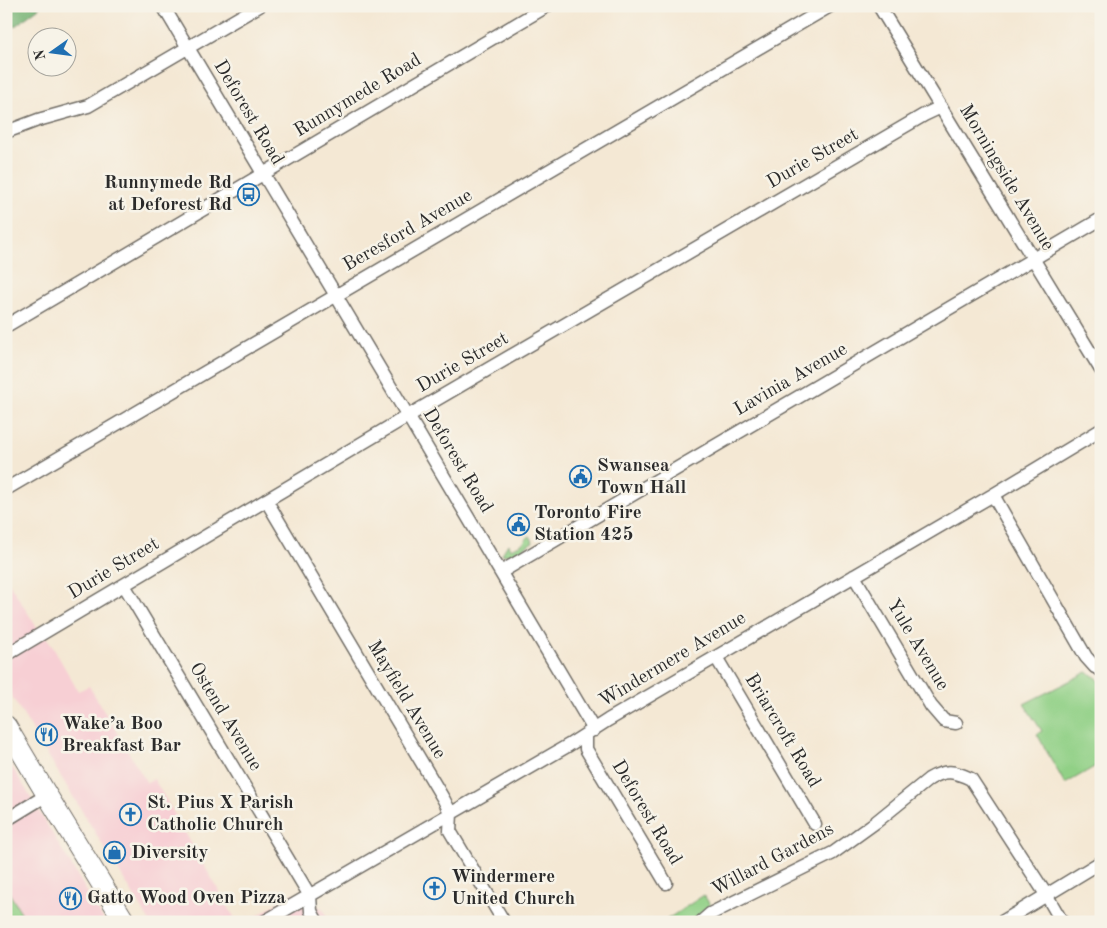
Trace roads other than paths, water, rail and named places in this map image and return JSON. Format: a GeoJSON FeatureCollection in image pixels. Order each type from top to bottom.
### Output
{"type":"FeatureCollection","features":[{"type":"Feature","properties":{"kind":"main road"},"geometry":{"type":"LineString","coordinates":[[6,726],[124,922]]}},
{"type":"Feature","properties":{"kind":"street","name":"Deforest Road"},"geometry":{"type":"LineString","coordinates":[[163,6],[500,572],[590,732],[586,749],[666,883]]}},
{"type":"Feature","properties":{"kind":"street"},"geometry":{"type":"LineString","coordinates":[[6,132],[38,120],[88,106],[259,6]]}},
{"type":"Feature","properties":{"kind":"street","name":"Runnymede Road"},"geometry":{"type":"LineString","coordinates":[[6,326],[548,6]]}},
{"type":"Feature","properties":{"kind":"street","name":"Beresford Avenue"},"geometry":{"type":"LineString","coordinates":[[6,489],[830,6]]}},
{"type":"Feature","properties":{"kind":"street","name":"Morningside Avenue"},"geometry":{"type":"LineString","coordinates":[[879,6],[1101,370]]}},
{"type":"Feature","properties":{"kind":"street","name":"Durie Street"},"geometry":{"type":"LineString","coordinates":[[6,655],[408,416],[941,107]]}},
{"type":"Feature","properties":{"kind":"street","name":"Lavinia Avenue"},"geometry":{"type":"LineString","coordinates":[[500,572],[1101,219]]}},
{"type":"Feature","properties":{"kind":"street","name":"Windermere Avenue"},"geometry":{"type":"LineString","coordinates":[[264,922],[451,814],[1101,430]]}},
{"type":"Feature","properties":{"kind":"street"},"geometry":{"type":"LineString","coordinates":[[993,495],[1086,657],[1094,667],[1101,670]]}},
{"type":"Feature","properties":{"kind":"street","name":"Mayfield Avenue"},"geometry":{"type":"LineString","coordinates":[[266,500],[451,814],[450,830],[504,922]]}},
{"type":"Feature","properties":{"kind":"street","name":"Yule Avenue"},"geometry":{"type":"LineString","coordinates":[[854,576],[938,715],[944,720],[956,723]]}},
{"type":"Feature","properties":{"kind":"street","name":"Ostend Avenue"},"geometry":{"type":"LineString","coordinates":[[124,585],[310,896],[311,912],[317,922]]}},
{"type":"Feature","properties":{"kind":"street","name":"Briarcroft Road"},"geometry":{"type":"LineString","coordinates":[[716,656],[815,824]]}},
{"type":"Feature","properties":{"kind":"street","name":"Willard Gardens"},"geometry":{"type":"LineString","coordinates":[[702,922],[710,914],[833,853],[929,780],[938,774],[950,771],[960,773],[972,779],[1062,922]]}},
{"type":"Feature","properties":{"kind":"street"},"geometry":{"type":"LineString","coordinates":[[6,820],[47,795]]}},
{"type":"Feature","properties":{"kind":"street"},"geometry":{"type":"LineString","coordinates":[[1002,922],[1101,862]]}},
{"type":"Feature","properties":{"kind":"place","name":"Runnymede Rd at Deforest Rd"},"geometry":{"type":"Point","coordinates":[248,194]}},
{"type":"Feature","properties":{"kind":"place","name":"Swansea Town Hall"},"geometry":{"type":"Point","coordinates":[581,477]}},
{"type":"Feature","properties":{"kind":"place","name":"Toronto Fire Station 425"},"geometry":{"type":"Point","coordinates":[518,524]}},
{"type":"Feature","properties":{"kind":"place","name":"Wake’a Boo Breakfast Bar"},"geometry":{"type":"Point","coordinates":[46,735]}},
{"type":"Feature","properties":{"kind":"place","name":"St. Pius X Parish Catholic Church"},"geometry":{"type":"Point","coordinates":[131,814]}},
{"type":"Feature","properties":{"kind":"place","name":"Diversity"},"geometry":{"type":"Point","coordinates":[115,853]}},
{"type":"Feature","properties":{"kind":"place","name":"Windermere United Church"},"geometry":{"type":"Point","coordinates":[435,888]}},
{"type":"Feature","properties":{"kind":"place","name":"Gatto Wood Oven Pizza"},"geometry":{"type":"Point","coordinates":[71,898]}}]}
